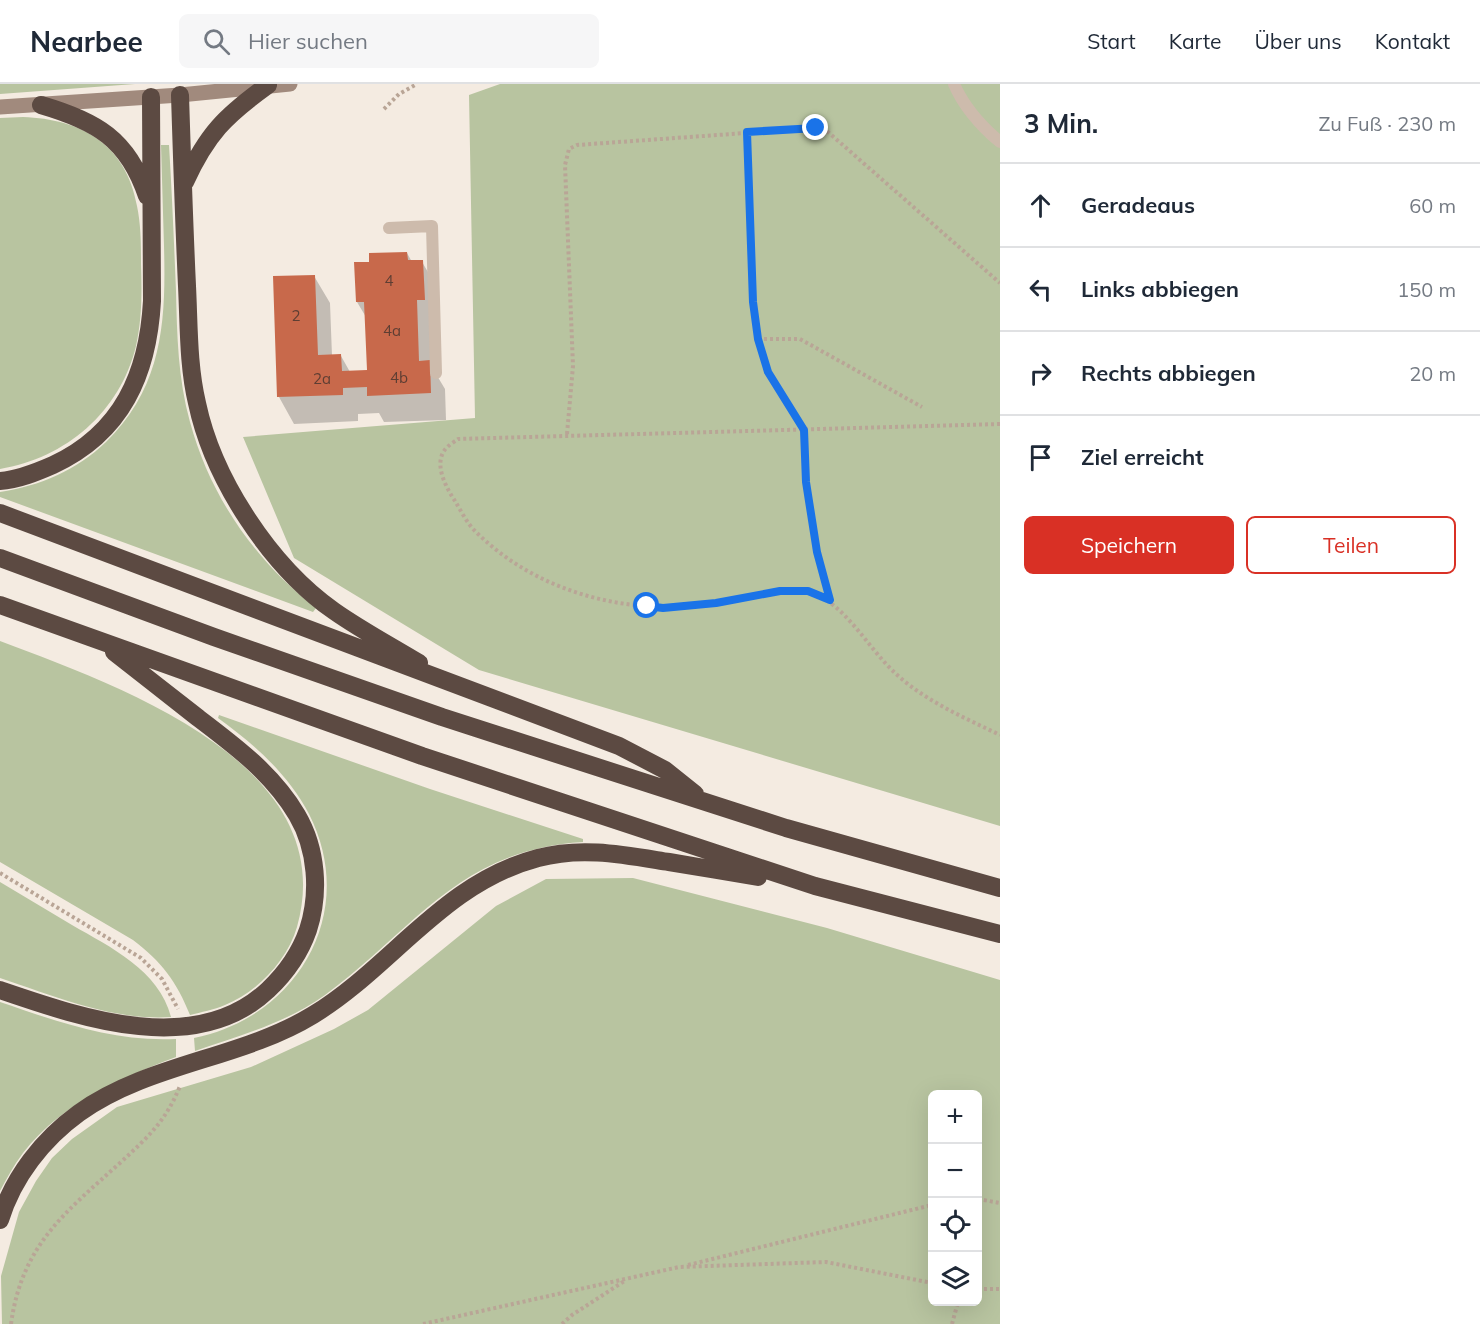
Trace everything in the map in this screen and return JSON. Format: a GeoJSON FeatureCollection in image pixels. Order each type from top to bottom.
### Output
{"type":"FeatureCollection","features":[{"type":"Feature","properties":{"kind":"highway"},"geometry":{"type":"LineString","coordinates":[[183,186],[195,161],[217,127],[268,85]]}},
{"type":"Feature","properties":{"kind":"highway"},"geometry":{"type":"LineString","coordinates":[[178,90],[189,344],[196,403],[215,460],[227,486],[242,510],[300,582],[333,610],[456,686]]}},
{"type":"Feature","properties":{"kind":"highway"},"geometry":{"type":"LineString","coordinates":[[0,481],[41,470],[72,456],[102,431],[129,396],[138,377],[151,328],[153,91]]}},
{"type":"Feature","properties":{"kind":"highway"},"geometry":{"type":"LineString","coordinates":[[41,105],[70,113],[96,126],[115,140],[129,156],[141,178],[152,210]]}},
{"type":"Feature","properties":{"kind":"highway"},"geometry":{"type":"LineString","coordinates":[[0,513],[619,746],[665,770],[706,802]]}},
{"type":"Feature","properties":{"kind":"highway"},"geometry":{"type":"LineString","coordinates":[[0,558],[214,637],[431,713],[786,828],[1000,888]]}},
{"type":"Feature","properties":{"kind":"highway"},"geometry":{"type":"LineString","coordinates":[[0,605],[422,756],[815,886],[1000,934]]}},
{"type":"Feature","properties":{"kind":"highway"},"geometry":{"type":"LineString","coordinates":[[0,990],[70,1012],[135,1027],[183,1027],[207,1023],[240,1011],[263,995],[288,968],[309,925],[315,884],[308,842],[298,816],[276,785],[217,732],[101,642]]}},
{"type":"Feature","properties":{"kind":"highway"},"geometry":{"type":"LineString","coordinates":[[0,1220],[27,1164],[44,1143],[81,1111],[148,1078],[280,1032],[312,1015],[341,995],[443,908],[473,887],[506,870],[539,858],[582,851],[621,854],[815,886]]}},
{"type":"Feature","properties":{"kind":"main road"},"geometry":{"type":"LineString","coordinates":[[0,107],[41,105],[153,91],[290,84]]}},
{"type":"Feature","properties":{"kind":"lane"},"geometry":{"type":"LineString","coordinates":[[954,84],[960,97],[985,129],[1000,142]]}},
{"type":"Feature","properties":{"kind":"lane"},"geometry":{"type":"LineString","coordinates":[[389,228],[432,226],[436,373]]}},
{"type":"Feature","properties":{"kind":"path"},"geometry":{"type":"LineString","coordinates":[[384,110],[399,94],[417,84]]}},
{"type":"Feature","properties":{"kind":"path"},"geometry":{"type":"LineString","coordinates":[[567,434],[573,366],[565,165],[569,149],[577,145],[816,128],[828,132],[1000,283]]}},
{"type":"Feature","properties":{"kind":"path"},"geometry":{"type":"LineString","coordinates":[[747,132],[753,302],[758,339],[768,372],[804,430],[806,482],[817,552],[830,600]]}},
{"type":"Feature","properties":{"kind":"path"},"geometry":{"type":"LineString","coordinates":[[758,339],[800,339],[922,407]]}},
{"type":"Feature","properties":{"kind":"path"},"geometry":{"type":"LineString","coordinates":[[1000,424],[567,434],[458,439],[444,451],[441,469],[447,490],[474,530],[507,558],[531,573],[580,594],[615,603],[663,608],[716,603],[780,591],[808,591],[830,600],[895,673],[934,703],[1000,735]]}},
{"type":"Feature","properties":{"kind":"path"},"geometry":{"type":"LineString","coordinates":[[0,873],[141,958],[162,979],[178,1010]]}},
{"type":"Feature","properties":{"kind":"path"},"geometry":{"type":"LineString","coordinates":[[11,1324],[17,1290],[31,1257],[50,1230],[63,1214],[157,1129],[174,1102],[180,1086]]}},
{"type":"Feature","properties":{"kind":"path"},"geometry":{"type":"LineString","coordinates":[[982,1200],[1000,1203]]}},
{"type":"Feature","properties":{"kind":"path"},"geometry":{"type":"LineString","coordinates":[[423,1324],[679,1267],[928,1206]]}},
{"type":"Feature","properties":{"kind":"path"},"geometry":{"type":"LineString","coordinates":[[679,1267],[826,1262],[928,1282]]}},
{"type":"Feature","properties":{"kind":"path"},"geometry":{"type":"LineString","coordinates":[[562,1324],[629,1278]]}},
{"type":"Feature","properties":{"kind":"path"},"geometry":{"type":"LineString","coordinates":[[982,1289],[1000,1289]]}},
{"type":"Feature","properties":{"kind":"path"},"geometry":{"type":"LineString","coordinates":[[952,1324],[957,1306]]}},
{"type":"Feature","properties":{"kind":"green space"},"geometry":{"type":"Polygon","coordinates":[[[0,84],[135,84],[0,94],[0,84]]]}},
{"type":"Feature","properties":{"kind":"green space"},"geometry":{"type":"Polygon","coordinates":[[[500,84],[1000,84],[1000,826],[479,670],[294,558],[243,437],[475,418],[469,95],[500,84]]]}},
{"type":"Feature","properties":{"kind":"green space"},"geometry":{"type":"Polygon","coordinates":[[[23,117],[64,123],[82,130],[98,139],[123,166],[131,184],[139,220],[140,316],[136,346],[128,370],[117,392],[103,411],[68,443],[24,463],[0,469],[0,118],[23,117]]]}},
{"type":"Feature","properties":{"kind":"green space"},"geometry":{"type":"Polygon","coordinates":[[[161,145],[169,145],[178,340],[181,373],[190,422],[210,476],[238,525],[273,570],[316,608],[313,612],[0,497],[0,492],[29,486],[70,469],[95,452],[125,421],[150,375],[162,326],[164,300],[161,145]]]}},
{"type":"Feature","properties":{"kind":"green space"},"geometry":{"type":"Polygon","coordinates":[[[0,641],[102,681],[157,708],[209,739],[254,776],[286,819],[302,869],[297,927],[286,952],[259,984],[221,1007],[190,1015],[180,992],[167,973],[143,948],[0,862],[0,641]]]}},
{"type":"Feature","properties":{"kind":"green space"},"geometry":{"type":"Polygon","coordinates":[[[219,715],[430,789],[583,839],[583,842],[540,848],[503,860],[470,877],[441,897],[357,970],[310,1005],[262,1028],[195,1051],[194,1038],[231,1026],[263,1008],[289,984],[309,955],[322,922],[327,887],[323,851],[301,799],[269,761],[218,718],[219,715]]]}},
{"type":"Feature","properties":{"kind":"green space"},"geometry":{"type":"Polygon","coordinates":[[[633,878],[827,928],[1000,980],[1000,1324],[2,1324],[1,1276],[19,1212],[52,1158],[72,1139],[117,1107],[251,1067],[334,1029],[368,1010],[496,906],[546,879],[633,878]]]}},
{"type":"Feature","properties":{"kind":"green space"},"geometry":{"type":"Polygon","coordinates":[[[0,882],[117,951],[131,962],[156,986],[165,1000],[171,1017],[127,1015],[84,1006],[0,978],[0,882]]]}},
{"type":"Feature","properties":{"kind":"green space"},"geometry":{"type":"Polygon","coordinates":[[[0,1002],[108,1034],[176,1039],[176,1057],[131,1075],[67,1111],[31,1143],[0,1191],[0,1002]]]}},
{"type":"Feature","properties":{"kind":"building"},"geometry":{"type":"Polygon","coordinates":[[[407,252],[408,260],[423,260],[425,300],[417,300],[419,361],[430,360],[431,393],[367,396],[367,387],[343,388],[343,395],[277,397],[273,276],[315,275],[318,355],[341,354],[342,371],[367,370],[364,302],[356,302],[354,262],[369,262],[369,253],[407,252]]]}},
{"type":"Feature","properties":{"kind":"route"},"geometry":{"type":"LineString","coordinates":[[647,606],[663,608],[716,603],[780,591],[808,591],[830,600],[817,552],[806,482],[804,430],[768,372],[758,339],[753,302],[747,132],[816,128]]}}]}
